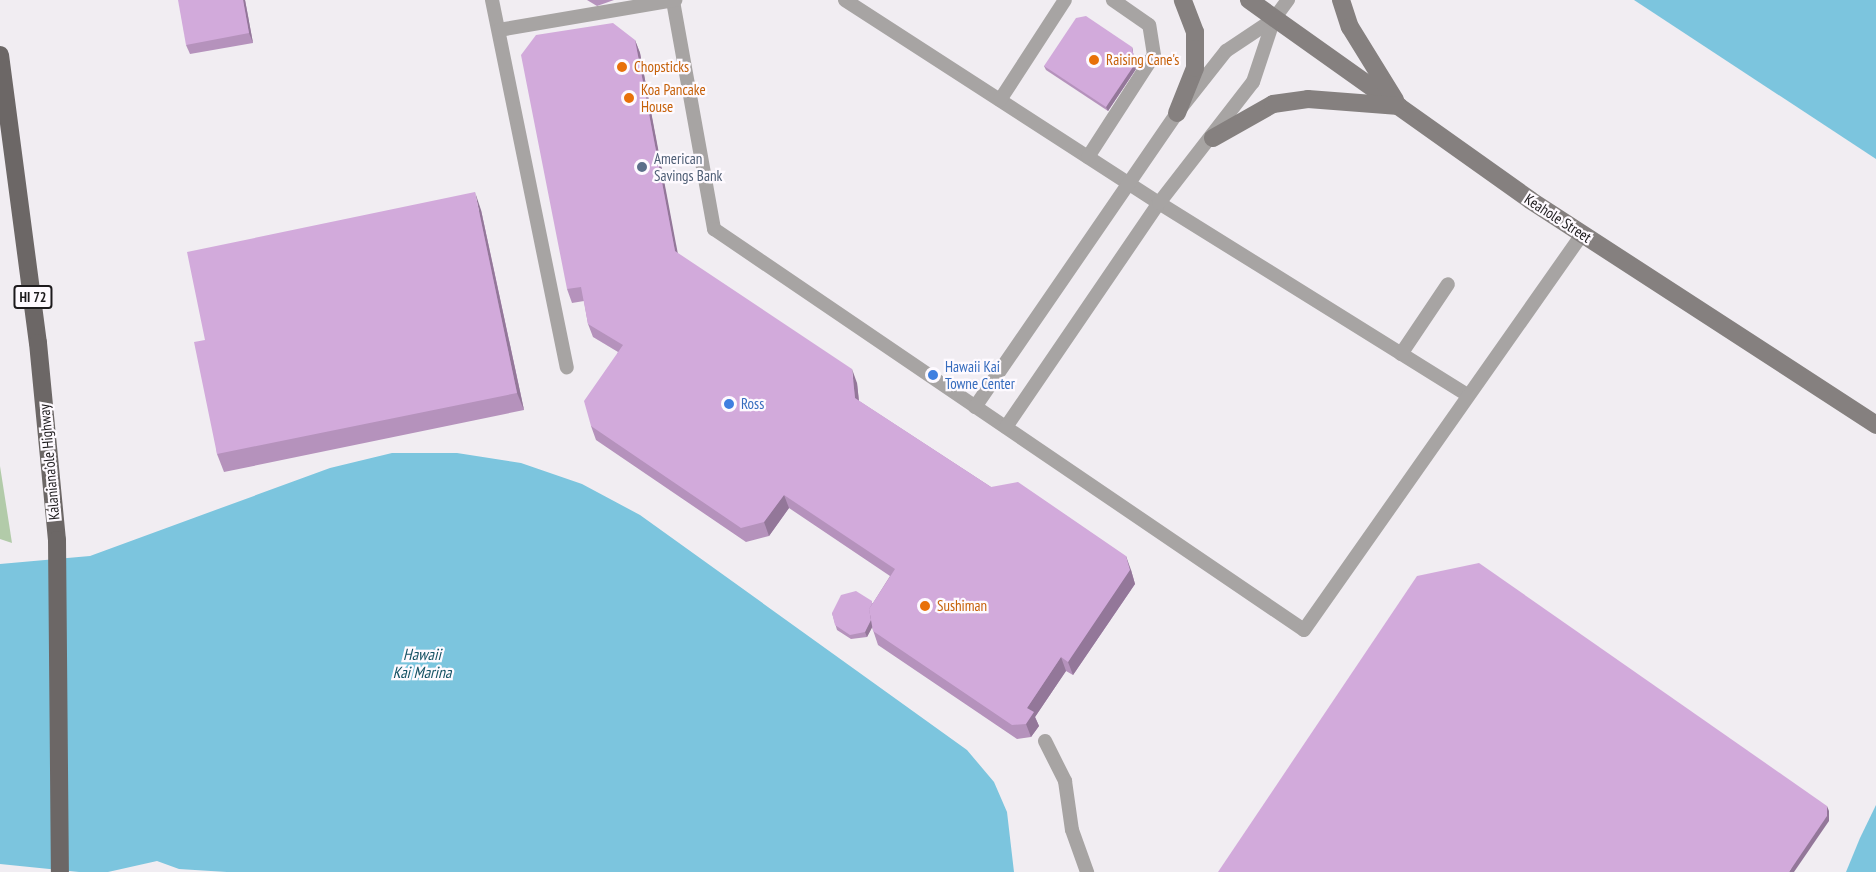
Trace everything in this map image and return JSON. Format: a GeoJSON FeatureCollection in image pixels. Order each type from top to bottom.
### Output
{"type":"FeatureCollection","features":[{"type":"Feature","properties":{"kind":"main road"},"geometry":{"type":"LineString","coordinates":[[1178,112],[1195,69],[1195,32],[1184,0]]}},
{"type":"Feature","properties":{"kind":"main road","name":"Keahole Street"},"geometry":{"type":"LineString","coordinates":[[1249,0],[1582,234],[1876,425]]}},
{"type":"Feature","properties":{"kind":"main road"},"geometry":{"type":"LineString","coordinates":[[1341,0],[1350,27],[1400,106]]}},
{"type":"Feature","properties":{"kind":"main road","name":"Kalaniana’ole Highway"},"geometry":{"type":"LineString","coordinates":[[0,55],[38,343],[57,540],[60,871]]}},
{"type":"Feature","properties":{"kind":"main road"},"geometry":{"type":"LineString","coordinates":[[1213,138],[1254,111],[1273,104],[1308,99],[1400,106]]}},
{"type":"Feature","properties":{"kind":"lane"},"geometry":{"type":"LineString","coordinates":[[492,0],[567,367]]}},
{"type":"Feature","properties":{"kind":"lane"},"geometry":{"type":"LineString","coordinates":[[845,0],[1159,203],[1468,395]]}},
{"type":"Feature","properties":{"kind":"lane"},"geometry":{"type":"LineString","coordinates":[[1000,100],[1065,0]]}},
{"type":"Feature","properties":{"kind":"lane"},"geometry":{"type":"LineString","coordinates":[[1088,157],[1156,48],[1149,25],[1113,0]]}},
{"type":"Feature","properties":{"kind":"lane"},"geometry":{"type":"LineString","coordinates":[[1006,427],[1159,203],[1213,138],[1253,82],[1274,19],[1288,0]]}},
{"type":"Feature","properties":{"kind":"lane"},"geometry":{"type":"LineString","coordinates":[[499,30],[674,1],[714,229],[1304,630],[1582,234]]}},
{"type":"Feature","properties":{"kind":"lane"},"geometry":{"type":"LineString","coordinates":[[975,406],[1178,112],[1226,51],[1274,19]]}},
{"type":"Feature","properties":{"kind":"lane"},"geometry":{"type":"LineString","coordinates":[[1401,354],[1448,284]]}},
{"type":"Feature","properties":{"kind":"lane"},"geometry":{"type":"LineString","coordinates":[[1045,741],[1065,781],[1072,830],[1087,872]]}},
{"type":"Feature","properties":{"kind":"green space"},"geometry":{"type":"Polygon","coordinates":[[[0,466],[12,543],[0,539],[0,466]]]}},
{"type":"Feature","properties":{"kind":"water"},"geometry":{"type":"Polygon","coordinates":[[[1634,0],[1876,0],[1876,159],[1634,0]]]}},
{"type":"Feature","properties":{"kind":"water","name":"Hawaii Kai Marina"},"geometry":{"type":"Polygon","coordinates":[[[392,453],[457,453],[521,463],[582,484],[640,515],[967,750],[994,782],[1007,812],[1014,872],[227,872],[179,869],[157,861],[108,872],[79,872],[0,864],[0,564],[90,556],[330,468],[392,453]]]}},
{"type":"Feature","properties":{"kind":"water"},"geometry":{"type":"Polygon","coordinates":[[[1876,805],[1876,872],[1846,872],[1860,838],[1876,805]]]}},
{"type":"Feature","properties":{"kind":"building"},"geometry":{"type":"Polygon","coordinates":[[[178,0],[243,0],[249,33],[186,45],[178,0]]]}},
{"type":"Feature","properties":{"kind":"building","name":"Raising Cane's"},"geometry":{"type":"Polygon","coordinates":[[[1086,16],[1132,47],[1135,64],[1106,107],[1044,66],[1076,18],[1086,16]]]}},
{"type":"Feature","properties":{"kind":"building"},"geometry":{"type":"Polygon","coordinates":[[[613,23],[635,40],[675,251],[852,369],[855,398],[991,487],[1018,482],[1126,556],[1130,570],[1068,662],[1061,657],[1027,708],[1034,712],[1026,724],[1012,725],[873,631],[869,609],[895,569],[784,495],[764,522],[741,528],[591,426],[584,401],[623,345],[588,324],[581,287],[567,289],[521,55],[536,35],[613,23]]]}},
{"type":"Feature","properties":{"kind":"building"},"geometry":{"type":"Polygon","coordinates":[[[475,192],[517,393],[217,454],[194,342],[205,340],[187,252],[475,192]]]}},
{"type":"Feature","properties":{"kind":"building"},"geometry":{"type":"Polygon","coordinates":[[[1479,563],[1827,806],[1827,816],[1789,872],[1218,872],[1417,576],[1479,563]]]}},
{"type":"Feature","properties":{"kind":"building"},"geometry":{"type":"Polygon","coordinates":[[[856,591],[872,601],[869,609],[871,620],[865,632],[850,635],[835,625],[832,613],[841,595],[856,591]]]}},
{"type":"Feature","properties":{"kind":"place","name":"Raising Cane's"},"geometry":{"type":"Point","coordinates":[1094,60]}},
{"type":"Feature","properties":{"kind":"place","name":"Chopsticks"},"geometry":{"type":"Point","coordinates":[622,67]}},
{"type":"Feature","properties":{"kind":"place","name":"Koa Pancake House"},"geometry":{"type":"Point","coordinates":[629,98]}},
{"type":"Feature","properties":{"kind":"place","name":"American Savings Bank"},"geometry":{"type":"Point","coordinates":[642,167]}},
{"type":"Feature","properties":{"kind":"place","name":"Hawaii Kai Towne Center"},"geometry":{"type":"Point","coordinates":[933,375]}},
{"type":"Feature","properties":{"kind":"place","name":"Ross"},"geometry":{"type":"Point","coordinates":[729,404]}},
{"type":"Feature","properties":{"kind":"place","name":"Sushiman"},"geometry":{"type":"Point","coordinates":[925,606]}}]}
